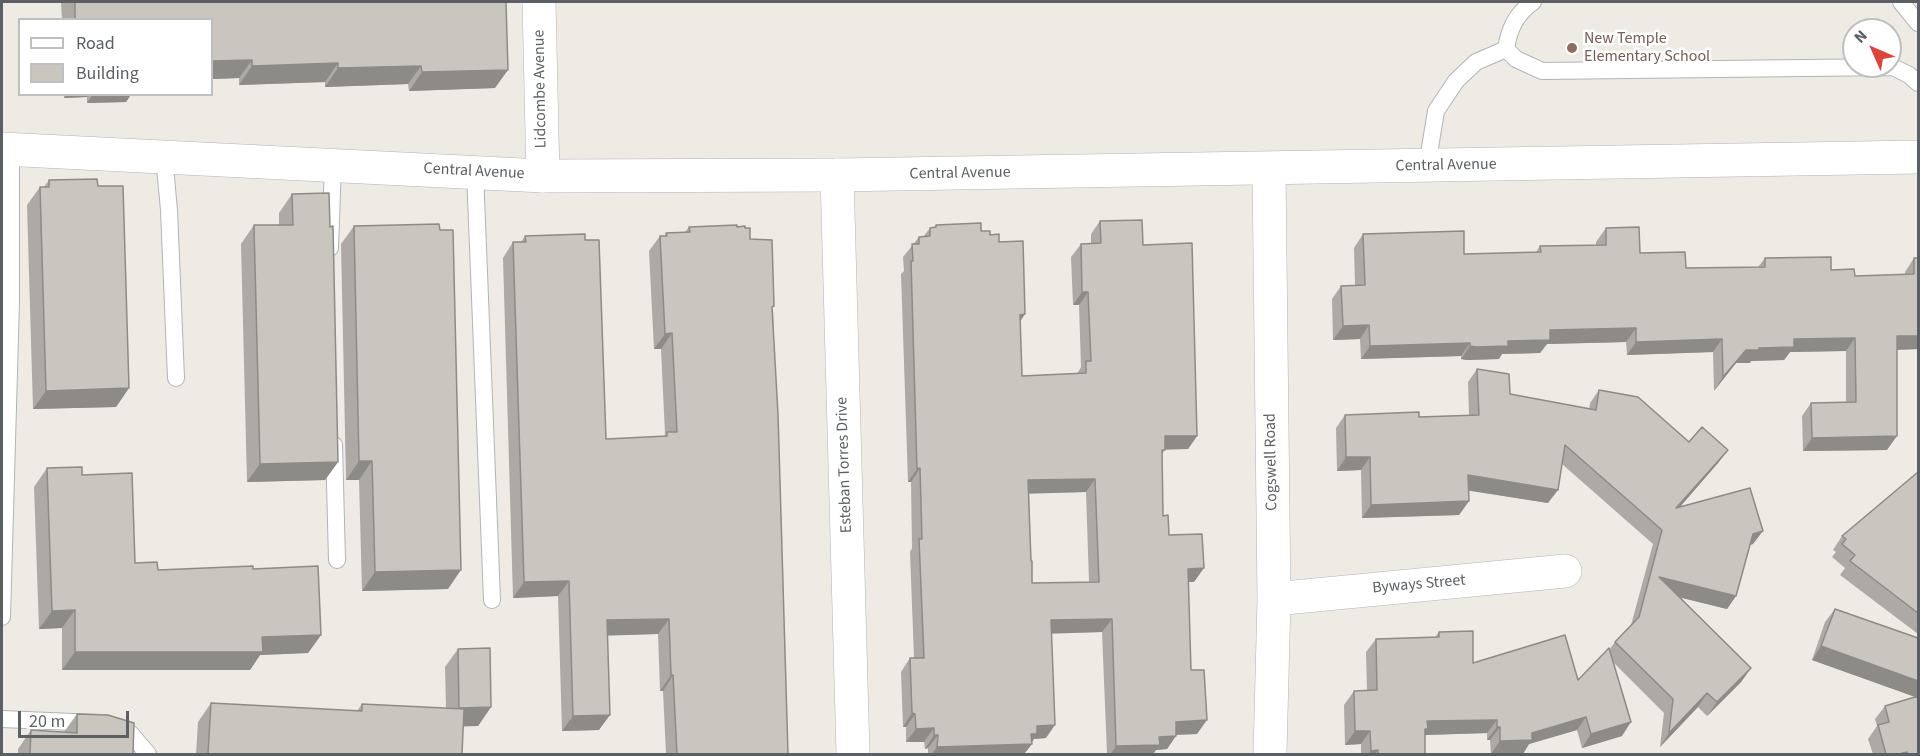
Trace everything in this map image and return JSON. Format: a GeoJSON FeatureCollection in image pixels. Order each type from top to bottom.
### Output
{"type":"FeatureCollection","features":[{"type":"Feature","properties":{"kind":"street","name":"Lidcombe Avenue"},"geometry":{"type":"LineString","coordinates":[[539,2],[543,176]]}},
{"type":"Feature","properties":{"kind":"street","name":"Central Avenue"},"geometry":{"type":"LineString","coordinates":[[6,149],[543,176],[837,175],[1918,157]]}},
{"type":"Feature","properties":{"kind":"street","name":"Cogswell Road"},"geometry":{"type":"LineString","coordinates":[[1269,169],[1274,599],[1270,754]]}},
{"type":"Feature","properties":{"kind":"street","name":"Esteban Torres Drive"},"geometry":{"type":"LineString","coordinates":[[837,175],[853,754]]}},
{"type":"Feature","properties":{"kind":"street","name":"Byways Street"},"geometry":{"type":"LineString","coordinates":[[1274,599],[1565,571]]}},
{"type":"Feature","properties":{"kind":"lane"},"geometry":{"type":"LineString","coordinates":[[1506,50],[1508,32],[1522,10],[1533,2]]}},
{"type":"Feature","properties":{"kind":"lane"},"geometry":{"type":"LineString","coordinates":[[1901,2],[1918,23]]}},
{"type":"Feature","properties":{"kind":"lane"},"geometry":{"type":"LineString","coordinates":[[1506,50],[1516,59],[1542,71],[1893,67],[1909,75],[1918,83]]}},
{"type":"Feature","properties":{"kind":"lane"},"geometry":{"type":"LineString","coordinates":[[1428,166],[1436,111],[1456,81],[1476,62],[1506,50]]}},
{"type":"Feature","properties":{"kind":"lane"},"geometry":{"type":"LineString","coordinates":[[2,617],[11,301],[6,149]]}},
{"type":"Feature","properties":{"kind":"lane"},"geometry":{"type":"LineString","coordinates":[[164,157],[176,378]]}},
{"type":"Feature","properties":{"kind":"lane"},"geometry":{"type":"LineString","coordinates":[[331,268],[333,165]]}},
{"type":"Feature","properties":{"kind":"lane"},"geometry":{"type":"LineString","coordinates":[[475,172],[492,600]]}},
{"type":"Feature","properties":{"kind":"lane"},"geometry":{"type":"LineString","coordinates":[[334,432],[337,560]]}},
{"type":"Feature","properties":{"kind":"lane"},"geometry":{"type":"LineString","coordinates":[[2,719],[97,723],[130,733],[148,754]]}},
{"type":"Feature","properties":{"kind":"building"},"geometry":{"type":"Polygon","coordinates":[[[75,2],[506,2],[508,70],[422,72],[421,66],[338,68],[338,63],[252,66],[252,60],[213,61],[213,18],[75,18],[75,2]]]}},
{"type":"Feature","properties":{"kind":"building"},"geometry":{"type":"Polygon","coordinates":[[[97,179],[98,186],[123,186],[129,388],[46,391],[40,187],[49,187],[49,180],[97,179]]]}},
{"type":"Feature","properties":{"kind":"building"},"geometry":{"type":"Polygon","coordinates":[[[329,193],[330,227],[333,226],[338,462],[260,464],[254,225],[293,225],[292,194],[329,193]]]}},
{"type":"Feature","properties":{"kind":"building"},"geometry":{"type":"Polygon","coordinates":[[[1142,220],[1143,245],[1192,243],[1197,436],[1165,436],[1165,450],[1162,450],[1163,516],[1168,515],[1169,535],[1202,534],[1204,568],[1188,569],[1191,670],[1204,670],[1207,720],[1176,722],[1176,736],[1159,737],[1160,745],[1116,746],[1112,619],[1051,620],[1055,725],[1037,726],[1037,734],[1031,734],[1032,744],[937,747],[938,735],[934,735],[934,728],[916,729],[915,714],[912,713],[910,658],[924,658],[912,244],[919,244],[919,237],[930,236],[930,228],[936,225],[981,223],[981,231],[990,231],[990,235],[999,234],[999,242],[1023,241],[1025,314],[1020,315],[1022,376],[1086,373],[1086,361],[1091,361],[1088,292],[1082,292],[1081,244],[1101,243],[1100,221],[1142,220]],[[1095,479],[1028,480],[1032,583],[1099,582],[1095,479]]]}},
{"type":"Feature","properties":{"kind":"building"},"geometry":{"type":"Polygon","coordinates":[[[439,224],[440,230],[453,230],[461,570],[375,572],[372,461],[359,461],[354,226],[439,224]]]}},
{"type":"Feature","properties":{"kind":"building"},"geometry":{"type":"Polygon","coordinates":[[[737,225],[737,227],[750,228],[750,239],[772,240],[774,306],[772,307],[778,414],[788,754],[677,754],[669,619],[607,620],[610,715],[573,716],[569,581],[524,582],[513,242],[526,242],[525,236],[585,234],[585,240],[599,240],[606,439],[667,436],[667,432],[677,432],[672,333],[665,334],[660,236],[667,236],[666,233],[690,232],[689,227],[737,225]]]}},
{"type":"Feature","properties":{"kind":"building"},"geometry":{"type":"Polygon","coordinates":[[[1639,227],[1640,253],[1685,252],[1686,268],[1765,267],[1765,258],[1831,257],[1831,270],[1854,269],[1855,276],[1914,274],[1914,258],[1918,258],[1918,336],[1897,336],[1897,436],[1812,438],[1811,403],[1856,402],[1855,338],[1794,339],[1794,347],[1746,350],[1723,377],[1722,339],[1636,342],[1636,328],[1550,330],[1550,340],[1508,341],[1508,346],[1476,347],[1470,346],[1470,343],[1370,346],[1369,325],[1343,326],[1341,286],[1365,285],[1363,234],[1464,231],[1464,254],[1541,252],[1540,246],[1606,245],[1606,228],[1639,227]]]}},
{"type":"Feature","properties":{"kind":"building"},"geometry":{"type":"Polygon","coordinates":[[[1477,369],[1509,374],[1510,394],[1596,410],[1599,390],[1638,397],[1689,442],[1702,427],[1728,450],[1676,508],[1750,488],[1763,531],[1753,534],[1736,596],[1659,577],[1751,668],[1717,702],[1707,693],[1669,733],[1673,699],[1615,642],[1639,617],[1662,530],[1565,445],[1558,490],[1468,475],[1469,501],[1371,505],[1370,457],[1346,457],[1345,415],[1419,412],[1419,417],[1479,415],[1477,369]]]}},
{"type":"Feature","properties":{"kind":"building"},"geometry":{"type":"Polygon","coordinates":[[[82,467],[82,475],[132,473],[135,563],[157,562],[158,570],[318,566],[321,635],[262,637],[263,652],[75,652],[75,610],[52,611],[47,468],[82,467]]]}},
{"type":"Feature","properties":{"kind":"building"},"geometry":{"type":"Polygon","coordinates":[[[1918,472],[1918,613],[1850,561],[1855,555],[1842,544],[1846,539],[1842,536],[1918,472]]]}},
{"type":"Feature","properties":{"kind":"building"},"geometry":{"type":"Polygon","coordinates":[[[1835,609],[1918,638],[1918,681],[1821,646],[1835,609]]]}},
{"type":"Feature","properties":{"kind":"building"},"geometry":{"type":"Polygon","coordinates":[[[1473,631],[1473,663],[1565,635],[1578,680],[1609,648],[1631,722],[1591,734],[1586,717],[1532,733],[1532,740],[1500,741],[1500,727],[1497,727],[1497,720],[1427,721],[1425,754],[1378,754],[1378,750],[1371,751],[1370,731],[1355,731],[1354,691],[1377,690],[1376,639],[1439,637],[1439,632],[1473,631]]]}},
{"type":"Feature","properties":{"kind":"building"},"geometry":{"type":"Polygon","coordinates":[[[490,648],[491,707],[459,708],[458,649],[490,648]]]}},
{"type":"Feature","properties":{"kind":"building"},"geometry":{"type":"Polygon","coordinates":[[[1918,696],[1918,754],[1907,752],[1886,754],[1878,725],[1889,722],[1885,706],[1918,696]]]}},
{"type":"Feature","properties":{"kind":"building"},"geometry":{"type":"Polygon","coordinates":[[[211,703],[362,711],[362,704],[464,709],[462,754],[208,754],[211,703]]]}},
{"type":"Feature","properties":{"kind":"building"},"geometry":{"type":"Polygon","coordinates":[[[77,714],[108,715],[134,723],[133,754],[30,754],[31,730],[77,733],[77,714]]]}},
{"type":"Feature","properties":{"kind":"place","name":"New Temple Elementary School"},"geometry":{"type":"Point","coordinates":[1572,48]}}]}
